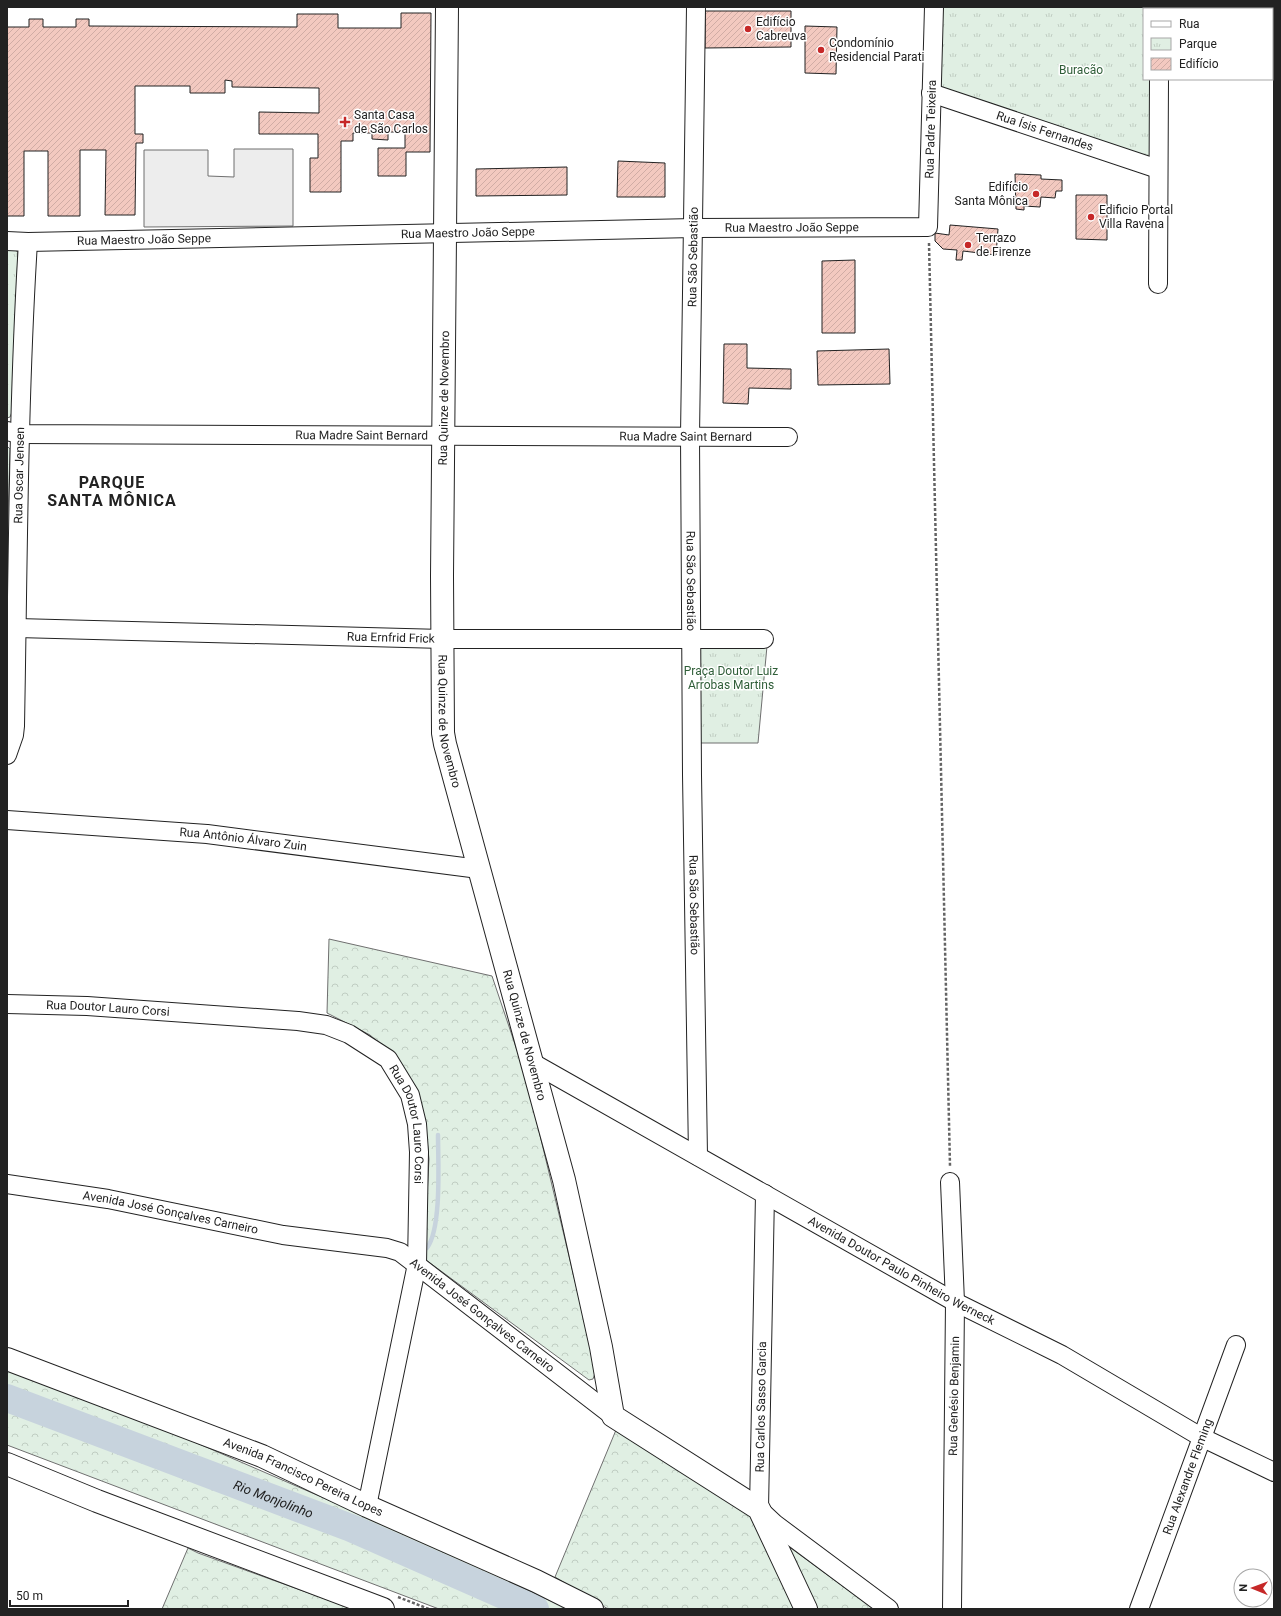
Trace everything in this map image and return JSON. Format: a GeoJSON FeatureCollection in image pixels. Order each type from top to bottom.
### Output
{"type":"FeatureCollection","features":[{"type":"Feature","properties":{"kind":"main road","name":"Rua Quinze de Novembro"},"geometry":{"type":"LineString","coordinates":[[447,7],[443,435],[443,733],[564,1180],[601,1347],[613,1416]]}},
{"type":"Feature","properties":{"kind":"main road","name":"Avenida Francisco Pereira Lopes"},"geometry":{"type":"LineString","coordinates":[[7,1359],[262,1456],[367,1506],[536,1581],[592,1609]]}},
{"type":"Feature","properties":{"kind":"main road","name":"Avenida José Gonçalves Carneiro"},"geometry":{"type":"LineString","coordinates":[[613,1416],[759,1509]]}},
{"type":"Feature","properties":{"kind":"main road"},"geometry":{"type":"LineString","coordinates":[[7,1464],[97,1501],[383,1609]]}},
{"type":"Feature","properties":{"kind":"main road","name":"Rua Carlos Sasso Garcia"},"geometry":{"type":"LineString","coordinates":[[759,1509],[806,1609]]}},
{"type":"Feature","properties":{"kind":"street","name":"Rua São Sebastião"},"geometry":{"type":"LineString","coordinates":[[696,7],[690,436],[691,640],[698,1156]]}},
{"type":"Feature","properties":{"kind":"street","name":"Rua Padre Teixeira"},"geometry":{"type":"LineString","coordinates":[[928,227],[934,7]]}},
{"type":"Feature","properties":{"kind":"street"},"geometry":{"type":"LineString","coordinates":[[1158,284],[1159,80]]}},
{"type":"Feature","properties":{"kind":"street","name":"Rua Ísis Fernandes"},"geometry":{"type":"LineString","coordinates":[[931,93],[1158,169]]}},
{"type":"Feature","properties":{"kind":"street","name":"Rua Maestro João Seppe"},"geometry":{"type":"LineString","coordinates":[[7,241],[28,242],[694,228],[928,227]]}},
{"type":"Feature","properties":{"kind":"street","name":"Rua Oscar Jensen"},"geometry":{"type":"LineString","coordinates":[[7,755],[11,736],[17,628],[13,432],[28,242]]}},
{"type":"Feature","properties":{"kind":"street","name":"Rua Madre Saint Bernard"},"geometry":{"type":"LineString","coordinates":[[13,432],[788,437]]}},
{"type":"Feature","properties":{"kind":"street","name":"Rua Ernfrid Frick"},"geometry":{"type":"LineString","coordinates":[[17,628],[443,639],[764,639]]}},
{"type":"Feature","properties":{"kind":"street","name":"Rua Antônio Álvaro Zuin"},"geometry":{"type":"LineString","coordinates":[[7,820],[207,834],[479,869]]}},
{"type":"Feature","properties":{"kind":"street","name":"Rua Doutor Lauro Corsi"},"geometry":{"type":"LineString","coordinates":[[7,1004],[87,1006],[298,1021],[326,1025],[356,1038],[388,1059],[410,1095],[417,1124],[419,1152],[417,1264],[367,1506]]}},
{"type":"Feature","properties":{"kind":"street","name":"Avenida Doutor Paulo Pinheiro Werneck"},"geometry":{"type":"LineString","coordinates":[[533,1063],[955,1302],[1062,1354],[1202,1437],[1274,1472]]}},
{"type":"Feature","properties":{"kind":"street","name":"Rua Genésio Benjamin"},"geometry":{"type":"LineString","coordinates":[[950,1182],[955,1302],[952,1609]]}},
{"type":"Feature","properties":{"kind":"street","name":"Avenida José Gonçalves Carneiro"},"geometry":{"type":"LineString","coordinates":[[7,1184],[108,1199],[283,1235],[387,1248],[400,1252],[613,1416]]}},
{"type":"Feature","properties":{"kind":"street","name":"Rua Carlos Sasso Garcia"},"geometry":{"type":"LineString","coordinates":[[759,1509],[765,1194]]}},
{"type":"Feature","properties":{"kind":"street","name":"Rua Alexandre Fleming"},"geometry":{"type":"LineString","coordinates":[[1139,1609],[1236,1345]]}},
{"type":"Feature","properties":{"kind":"street","name":"Avenida José Gonçalves Carneiro"},"geometry":{"type":"LineString","coordinates":[[759,1509],[775,1524],[889,1609]]}},
{"type":"Feature","properties":{"kind":"path"},"geometry":{"type":"LineString","coordinates":[[928,227],[950,1182]]}},
{"type":"Feature","properties":{"kind":"green space","name":"Buracão"},"geometry":{"type":"Polygon","coordinates":[[[938,7],[1152,7],[1143,8],[1143,80],[1152,80],[1153,159],[936,88],[938,7]]]}},
{"type":"Feature","properties":{"kind":"green space"},"geometry":{"type":"Polygon","coordinates":[[[7,245],[18,252],[12,412],[10,417],[7,418],[7,245]]]}},
{"type":"Feature","properties":{"kind":"green space"},"geometry":{"type":"Polygon","coordinates":[[[7,446],[10,449],[7,552],[7,446]]]}},
{"type":"Feature","properties":{"kind":"green space","name":"Praça Doutor Luiz Arrobas Martins"},"geometry":{"type":"Polygon","coordinates":[[[702,646],[767,646],[758,743],[697,743],[699,650],[702,646]]]}},
{"type":"Feature","properties":{"kind":"green space"},"geometry":{"type":"Polygon","coordinates":[[[329,939],[492,976],[526,1077],[594,1360],[595,1373],[593,1379],[589,1380],[426,1260],[421,1247],[426,1215],[429,1159],[425,1121],[392,1054],[370,1035],[327,1013],[329,939]]]}},
{"type":"Feature","properties":{"kind":"green space"},"geometry":{"type":"Polygon","coordinates":[[[7,1370],[190,1440],[430,1544],[568,1609],[439,1609],[7,1445],[7,1370]]]}},
{"type":"Feature","properties":{"kind":"green space"},"geometry":{"type":"Polygon","coordinates":[[[616,1430],[749,1514],[797,1609],[608,1609],[555,1577],[616,1430]]]}},
{"type":"Feature","properties":{"kind":"green space"},"geometry":{"type":"Polygon","coordinates":[[[788,1546],[874,1609],[812,1609],[788,1546]]]}},
{"type":"Feature","properties":{"kind":"green space"},"geometry":{"type":"Polygon","coordinates":[[[188,1548],[198,1553],[353,1609],[162,1609],[188,1548]]]}},
{"type":"Feature","properties":{"kind":"shaded area"},"geometry":{"type":"Polygon","coordinates":[[[234,149],[293,149],[293,226],[144,227],[144,150],[208,150],[208,176],[234,177],[234,149]]]}},
{"type":"Feature","properties":{"kind":"building","name":"Edifício Cabreuva"},"geometry":{"type":"Polygon","coordinates":[[[705,11],[791,11],[791,47],[705,48],[705,11]]]}},
{"type":"Feature","properties":{"kind":"building","name":"Santa Casa de São Carlos"},"geometry":{"type":"Polygon","coordinates":[[[401,13],[431,13],[430,152],[406,152],[406,176],[378,176],[378,148],[405,148],[405,132],[388,132],[388,140],[372,139],[372,133],[353,133],[353,141],[341,141],[341,192],[310,192],[310,158],[318,158],[318,134],[259,134],[259,112],[319,113],[319,88],[232,87],[232,81],[225,80],[225,93],[190,93],[190,86],[135,86],[135,134],[143,134],[143,143],[136,143],[135,215],[105,215],[106,150],[80,150],[80,216],[48,216],[48,151],[24,151],[24,216],[7,216],[7,27],[29,27],[29,19],[43,19],[43,27],[76,27],[76,19],[89,19],[89,26],[297,27],[297,14],[338,14],[338,28],[401,28],[401,13]]]}},
{"type":"Feature","properties":{"kind":"building","name":"Condomínio Residencial Parati"},"geometry":{"type":"Polygon","coordinates":[[[805,26],[837,27],[836,74],[805,73],[805,26]]]}},
{"type":"Feature","properties":{"kind":"building"},"geometry":{"type":"Polygon","coordinates":[[[618,161],[665,163],[665,197],[617,197],[618,161]]]}},
{"type":"Feature","properties":{"kind":"building"},"geometry":{"type":"Polygon","coordinates":[[[567,167],[567,195],[476,196],[476,169],[567,167]]]}},
{"type":"Feature","properties":{"kind":"building","name":"Edifício Santa Mônica"},"geometry":{"type":"Polygon","coordinates":[[[1015,174],[1041,175],[1041,179],[1062,180],[1062,191],[1056,191],[1055,198],[1041,197],[1040,207],[1024,206],[1024,210],[1016,209],[1015,174]]]}},
{"type":"Feature","properties":{"kind":"building","name":"Edificio Portal Villa Ravena"},"geometry":{"type":"Polygon","coordinates":[[[1076,195],[1107,195],[1107,240],[1076,239],[1076,195]]]}},
{"type":"Feature","properties":{"kind":"building","name":"Terrazo de Firenze"},"geometry":{"type":"Polygon","coordinates":[[[950,225],[998,229],[996,255],[963,251],[962,260],[956,260],[957,250],[943,249],[935,241],[935,233],[949,235],[950,225]]]}},
{"type":"Feature","properties":{"kind":"building"},"geometry":{"type":"Polygon","coordinates":[[[855,260],[855,333],[822,333],[822,261],[855,260]]]}},
{"type":"Feature","properties":{"kind":"building"},"geometry":{"type":"Polygon","coordinates":[[[724,344],[747,344],[747,368],[791,369],[791,389],[749,388],[748,404],[723,403],[724,344]]]}},
{"type":"Feature","properties":{"kind":"building"},"geometry":{"type":"Polygon","coordinates":[[[889,349],[890,384],[818,385],[817,351],[889,349]]]}},
{"type":"Feature","properties":{"kind":"waterway"},"geometry":{"type":"LineString","coordinates":[[427,1248],[432,1238],[437,1210],[438,1135]]}},
{"type":"Feature","properties":{"kind":"waterway","name":"Rio Monjolinho"},"geometry":{"type":"LineString","coordinates":[[7,1398],[351,1528],[535,1609]]}},
{"type":"Feature","properties":{"kind":"place","name":"Edifício Cabreuva"},"geometry":{"type":"Point","coordinates":[748,29]}},
{"type":"Feature","properties":{"kind":"place","name":"Condomínio Residencial Parati"},"geometry":{"type":"Point","coordinates":[821,50]}},
{"type":"Feature","properties":{"kind":"place","name":"Santa Casa de São Carlos"},"geometry":{"type":"Point","coordinates":[345,122]}},
{"type":"Feature","properties":{"kind":"place","name":"Edifício Santa Mônica"},"geometry":{"type":"Point","coordinates":[1036,194]}},
{"type":"Feature","properties":{"kind":"place","name":"Edificio Portal Villa Ravena"},"geometry":{"type":"Point","coordinates":[1091,217]}},
{"type":"Feature","properties":{"kind":"place","name":"Terrazo de Firenze"},"geometry":{"type":"Point","coordinates":[968,245]}},
{"type":"Feature","properties":{"kind":"district","name":"PARQUE SANTA MÔNICA"},"geometry":{"type":"Point","coordinates":[112,491]}}]}
